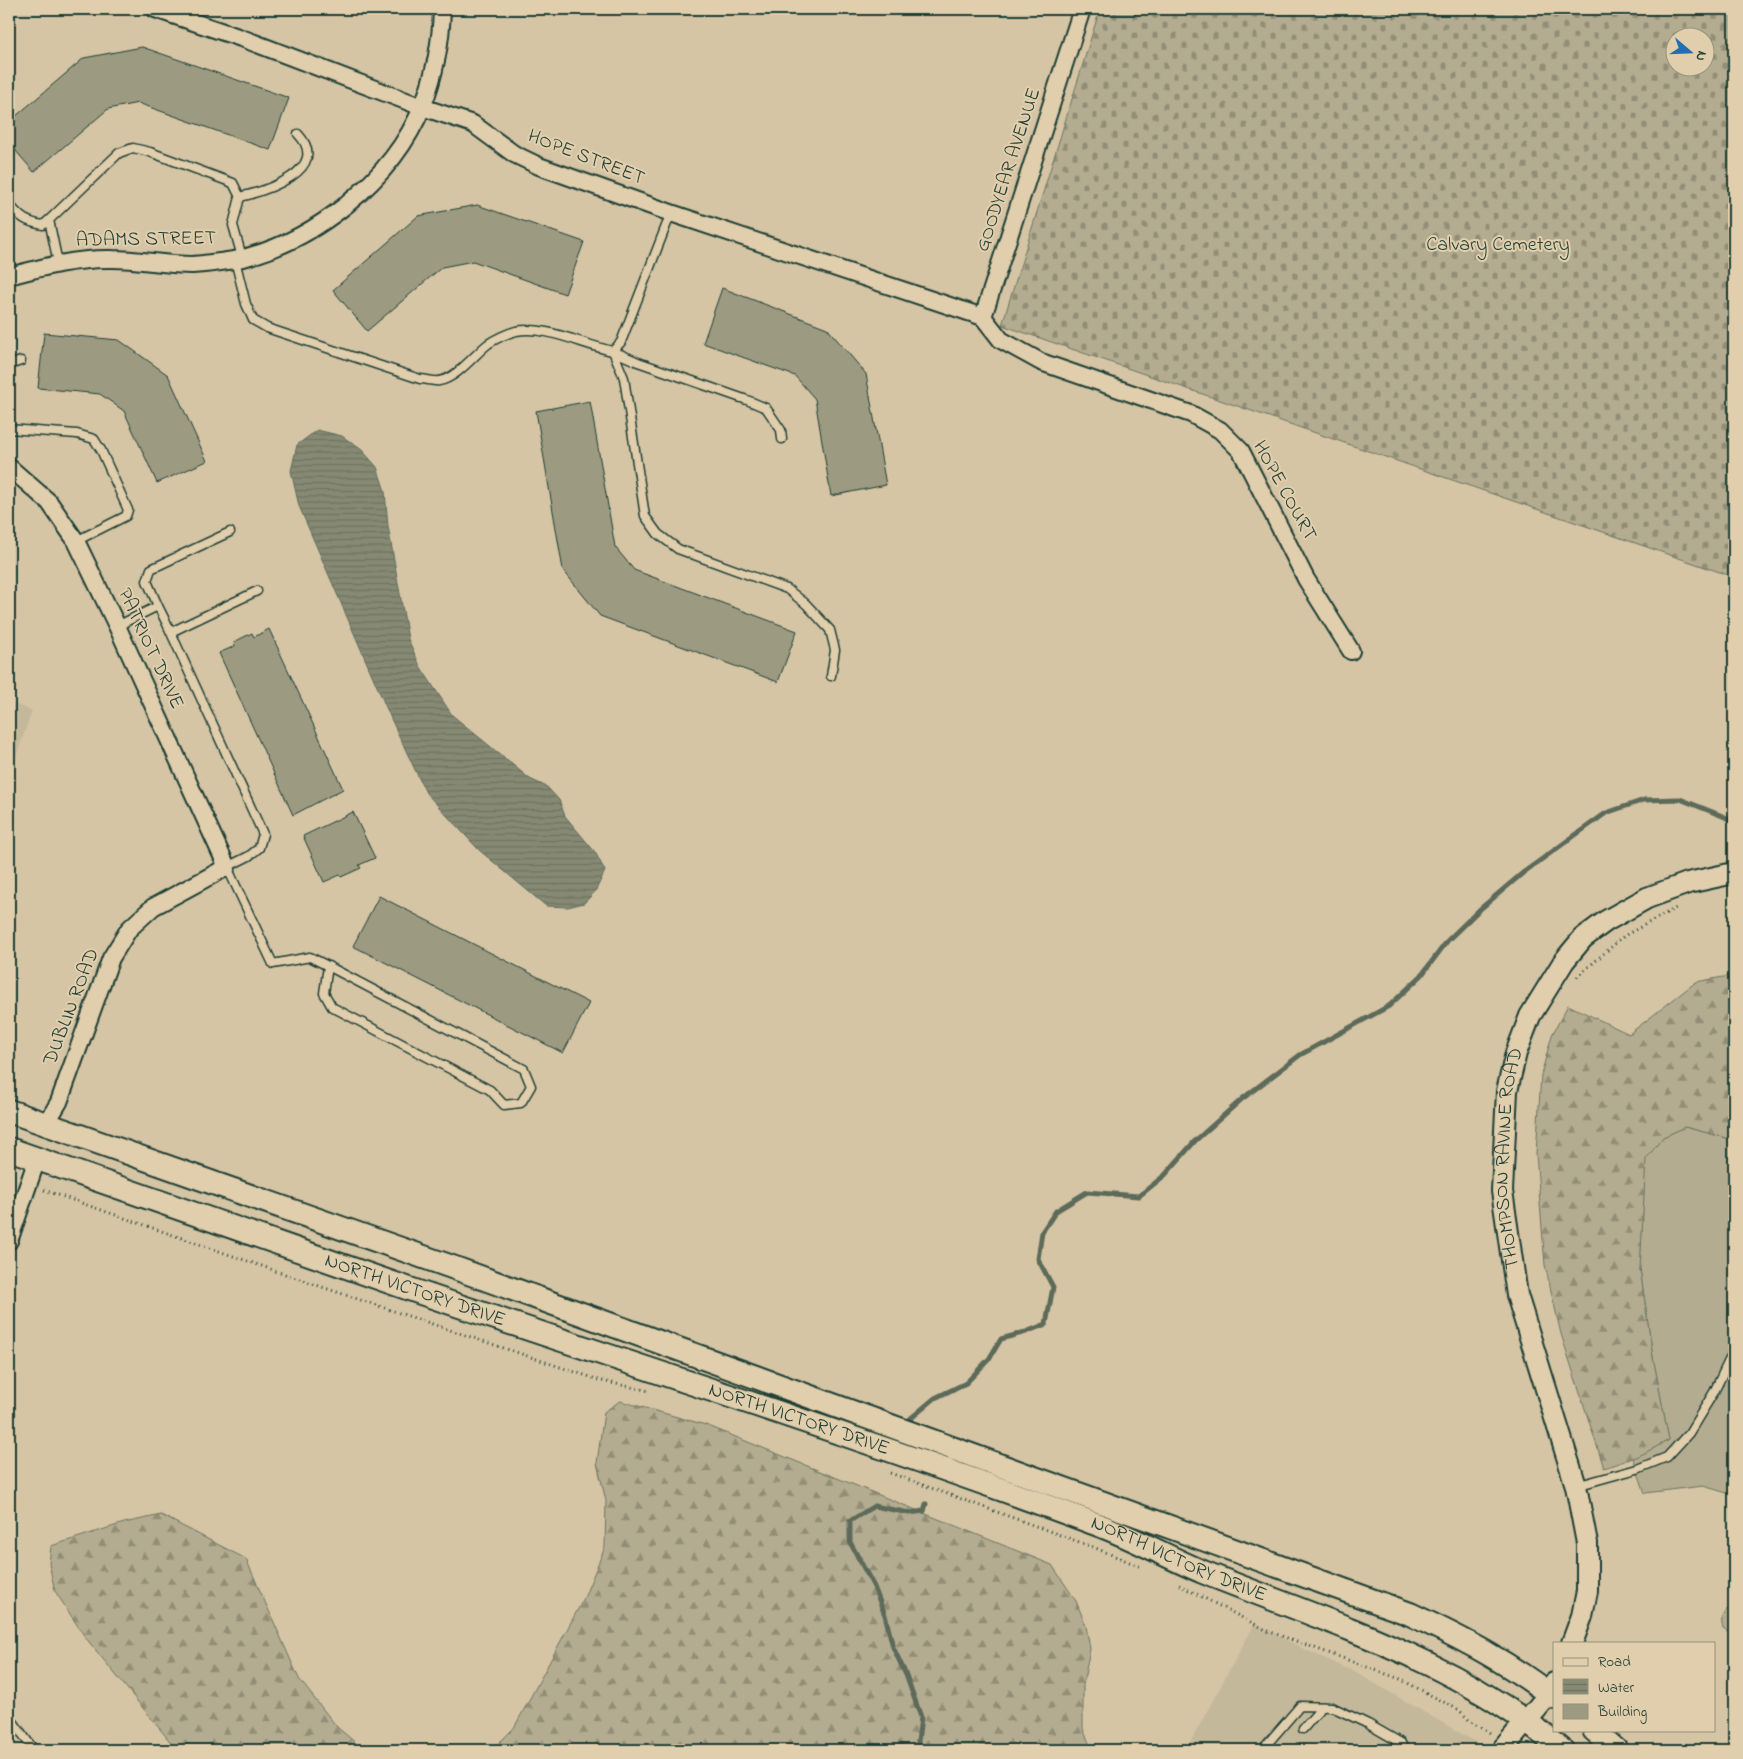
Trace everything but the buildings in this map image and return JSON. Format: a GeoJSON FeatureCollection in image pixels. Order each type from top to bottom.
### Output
{"type":"FeatureCollection","features":[{"type":"Feature","properties":{"kind":"main road","name":"NORTH VICTORY DRIVE"},"geometry":{"type":"LineString","coordinates":[[9,1111],[452,1267],[1410,1614],[1472,1644],[1553,1692]]}},
{"type":"Feature","properties":{"kind":"main road","name":"NORTH VICTORY DRIVE"},"geometry":{"type":"LineString","coordinates":[[9,1149],[414,1290],[716,1390],[1100,1526],[1202,1571],[1284,1602],[1421,1660],[1490,1698],[1526,1721],[1562,1750]]}},
{"type":"Feature","properties":{"kind":"main road"},"geometry":{"type":"LineString","coordinates":[[1596,1732],[1616,1750]]}},
{"type":"Feature","properties":{"kind":"street","name":"HOPE STREET"},"geometry":{"type":"LineString","coordinates":[[155,9],[244,39],[422,107],[473,124],[514,154],[538,166],[671,213],[983,317]]}},
{"type":"Feature","properties":{"kind":"street","name":"ADAMS STREET"},"geometry":{"type":"LineString","coordinates":[[9,276],[58,263],[113,259],[192,264],[238,258],[277,246],[316,227],[363,191],[399,149],[422,107],[438,55],[442,9]]}},
{"type":"Feature","properties":{"kind":"street","name":"GOODYEAR AVENUE"},"geometry":{"type":"LineString","coordinates":[[983,317],[1082,9]]}},
{"type":"Feature","properties":{"kind":"street","name":"HOPE COURT"},"geometry":{"type":"LineString","coordinates":[[983,317],[1001,340],[1041,362],[1191,414],[1220,430],[1241,451],[1306,579],[1351,651]]}},
{"type":"Feature","properties":{"kind":"street","name":"PATRIOT DRIVE"},"geometry":{"type":"LineString","coordinates":[[9,467],[49,502],[76,541],[117,626],[227,868]]}},
{"type":"Feature","properties":{"kind":"street","name":"DUBLIN ROAD"},"geometry":{"type":"LineString","coordinates":[[46,1124],[59,1102],[110,958],[129,929],[153,907],[227,868]]}},
{"type":"Feature","properties":{"kind":"street","name":"THOMPSON RAVINE ROAD"},"geometry":{"type":"LineString","coordinates":[[1572,1642],[1582,1616],[1588,1578],[1588,1543],[1576,1486],[1517,1296],[1502,1191],[1507,1091],[1516,1053],[1530,1016],[1564,961],[1584,938],[1606,921],[1646,898],[1688,883],[1734,873]]}},
{"type":"Feature","properties":{"kind":"street"},"geometry":{"type":"LineString","coordinates":[[9,1241],[37,1159]]}},
{"type":"Feature","properties":{"kind":"street"},"geometry":{"type":"LineString","coordinates":[[1505,1747],[1553,1692]]}},
{"type":"Feature","properties":{"kind":"lane"},"geometry":{"type":"LineString","coordinates":[[240,197],[284,182],[300,171],[307,156],[303,140],[298,134]]}},
{"type":"Feature","properties":{"kind":"lane"},"geometry":{"type":"LineString","coordinates":[[9,204],[20,218],[42,224],[49,220],[119,152],[132,148],[150,152],[233,183],[240,197],[233,225],[246,304],[253,320],[267,328],[420,379],[440,381],[466,365],[490,343],[514,331],[533,329],[552,333],[594,348],[613,352],[766,408],[781,430],[782,439]]}},
{"type":"Feature","properties":{"kind":"lane"},"geometry":{"type":"LineString","coordinates":[[613,352],[621,342],[671,213]]}},
{"type":"Feature","properties":{"kind":"lane"},"geometry":{"type":"LineString","coordinates":[[49,220],[58,263]]}},
{"type":"Feature","properties":{"kind":"lane"},"geometry":{"type":"LineString","coordinates":[[613,352],[624,378],[645,516],[649,522],[658,534],[678,549],[787,589],[806,604],[830,630],[836,650],[831,676]]}},
{"type":"Feature","properties":{"kind":"lane"},"geometry":{"type":"LineString","coordinates":[[9,365],[21,361]]}},
{"type":"Feature","properties":{"kind":"lane"},"geometry":{"type":"LineString","coordinates":[[9,429],[77,434],[94,439],[101,450],[128,510],[126,516],[76,541]]}},
{"type":"Feature","properties":{"kind":"lane"},"geometry":{"type":"LineString","coordinates":[[230,532],[151,569],[147,580],[263,834],[259,848],[227,868],[273,964],[310,957],[328,966],[524,1069],[531,1086],[521,1103],[504,1105],[490,1090],[332,1007],[324,993],[328,966]]}},
{"type":"Feature","properties":{"kind":"lane"},"geometry":{"type":"LineString","coordinates":[[171,632],[258,591]]}},
{"type":"Feature","properties":{"kind":"lane"},"geometry":{"type":"LineString","coordinates":[[117,626],[158,606]]}},
{"type":"Feature","properties":{"kind":"lane"},"geometry":{"type":"LineString","coordinates":[[1576,1486],[1636,1469],[1667,1457],[1689,1433],[1714,1392],[1734,1350]]}},
{"type":"Feature","properties":{"kind":"lane"},"geometry":{"type":"LineString","coordinates":[[1262,1750],[1300,1706],[1332,1707],[1368,1724],[1401,1743],[1404,1750]]}},
{"type":"Feature","properties":{"kind":"lane"},"geometry":{"type":"LineString","coordinates":[[1303,1729],[1322,1707]]}},
{"type":"Feature","properties":{"kind":"lane"},"geometry":{"type":"LineString","coordinates":[[9,1716],[34,1750]]}},
{"type":"Feature","properties":{"kind":"path"},"geometry":{"type":"LineString","coordinates":[[1572,983],[1596,959],[1624,936],[1682,906]]}},
{"type":"Feature","properties":{"kind":"path"},"geometry":{"type":"LineString","coordinates":[[28,1185],[322,1287],[602,1381],[659,1394]]}},
{"type":"Feature","properties":{"kind":"path"},"geometry":{"type":"LineString","coordinates":[[883,1471],[1093,1547],[1148,1570]]}},
{"type":"Feature","properties":{"kind":"path"},"geometry":{"type":"LineString","coordinates":[[1174,1582],[1268,1630],[1400,1678],[1459,1710],[1505,1747]]}},
{"type":"Feature","properties":{"kind":"shaded area"},"geometry":{"type":"Polygon","coordinates":[[[9,702],[32,711],[9,777],[9,702]]]}},
{"type":"Feature","properties":{"kind":"shaded area"},"geometry":{"type":"Polygon","coordinates":[[[1255,1623],[1304,1649],[1355,1672],[1481,1745],[1477,1750],[1186,1750],[1255,1623]]]}},
{"type":"Feature","properties":{"kind":"green space","name":"Calvary Cemetery"},"geometry":{"type":"Polygon","coordinates":[[[1100,9],[1734,9],[1734,577],[1002,325],[1100,9]]]}},
{"type":"Feature","properties":{"kind":"green space"},"geometry":{"type":"Polygon","coordinates":[[[1734,975],[1734,1140],[1685,1127],[1663,1137],[1646,1159],[1640,1269],[1653,1357],[1669,1440],[1639,1456],[1604,1468],[1561,1334],[1545,1265],[1536,1154],[1541,1075],[1552,1035],[1568,1005],[1629,1034],[1696,982],[1734,975]]]}},
{"type":"Feature","properties":{"kind":"green space"},"geometry":{"type":"Polygon","coordinates":[[[1685,1127],[1734,1140],[1734,1331],[1732,1336],[1734,1337],[1734,1495],[1703,1486],[1645,1493],[1633,1458],[1669,1440],[1653,1357],[1640,1269],[1645,1159],[1663,1137],[1685,1127]]]}},
{"type":"Feature","properties":{"kind":"green space"},"geometry":{"type":"Polygon","coordinates":[[[620,1401],[706,1425],[1052,1565],[1076,1601],[1086,1626],[1090,1649],[1083,1685],[1083,1729],[1092,1750],[492,1750],[514,1728],[584,1598],[605,1547],[606,1501],[597,1463],[604,1412],[620,1401]]]}},
{"type":"Feature","properties":{"kind":"green space"},"geometry":{"type":"Polygon","coordinates":[[[161,1515],[246,1559],[299,1679],[337,1727],[364,1750],[177,1750],[85,1637],[55,1591],[49,1564],[51,1546],[124,1523],[161,1515]]]}},
{"type":"Feature","properties":{"kind":"green space"},"geometry":{"type":"Polygon","coordinates":[[[1734,1609],[1734,1636],[1723,1629],[1722,1621],[1726,1610],[1734,1609]]]}},
{"type":"Feature","properties":{"kind":"water"},"geometry":{"type":"Polygon","coordinates":[[[317,430],[342,436],[362,450],[377,467],[385,491],[388,526],[408,639],[420,666],[452,715],[530,779],[547,787],[559,800],[565,816],[595,852],[605,871],[595,892],[584,903],[568,907],[546,906],[479,850],[426,793],[392,721],[299,506],[291,471],[297,445],[317,430]]]}},
{"type":"Feature","properties":{"kind":"waterway"},"geometry":{"type":"LineString","coordinates":[[910,1419],[935,1398],[966,1383],[989,1359],[1001,1339],[1046,1324],[1053,1287],[1038,1259],[1042,1232],[1056,1211],[1087,1192],[1139,1196],[1165,1175],[1195,1141],[1242,1099],[1300,1055],[1389,1006],[1421,976],[1448,940],[1479,910],[1524,872],[1606,813],[1644,800],[1680,799],[1725,817],[1734,823]]}},
{"type":"Feature","properties":{"kind":"waterway"},"geometry":{"type":"LineString","coordinates":[[917,1750],[921,1717],[906,1675],[893,1647],[885,1615],[874,1587],[850,1542],[850,1521],[874,1506],[909,1513],[924,1511],[926,1504]]}}]}
